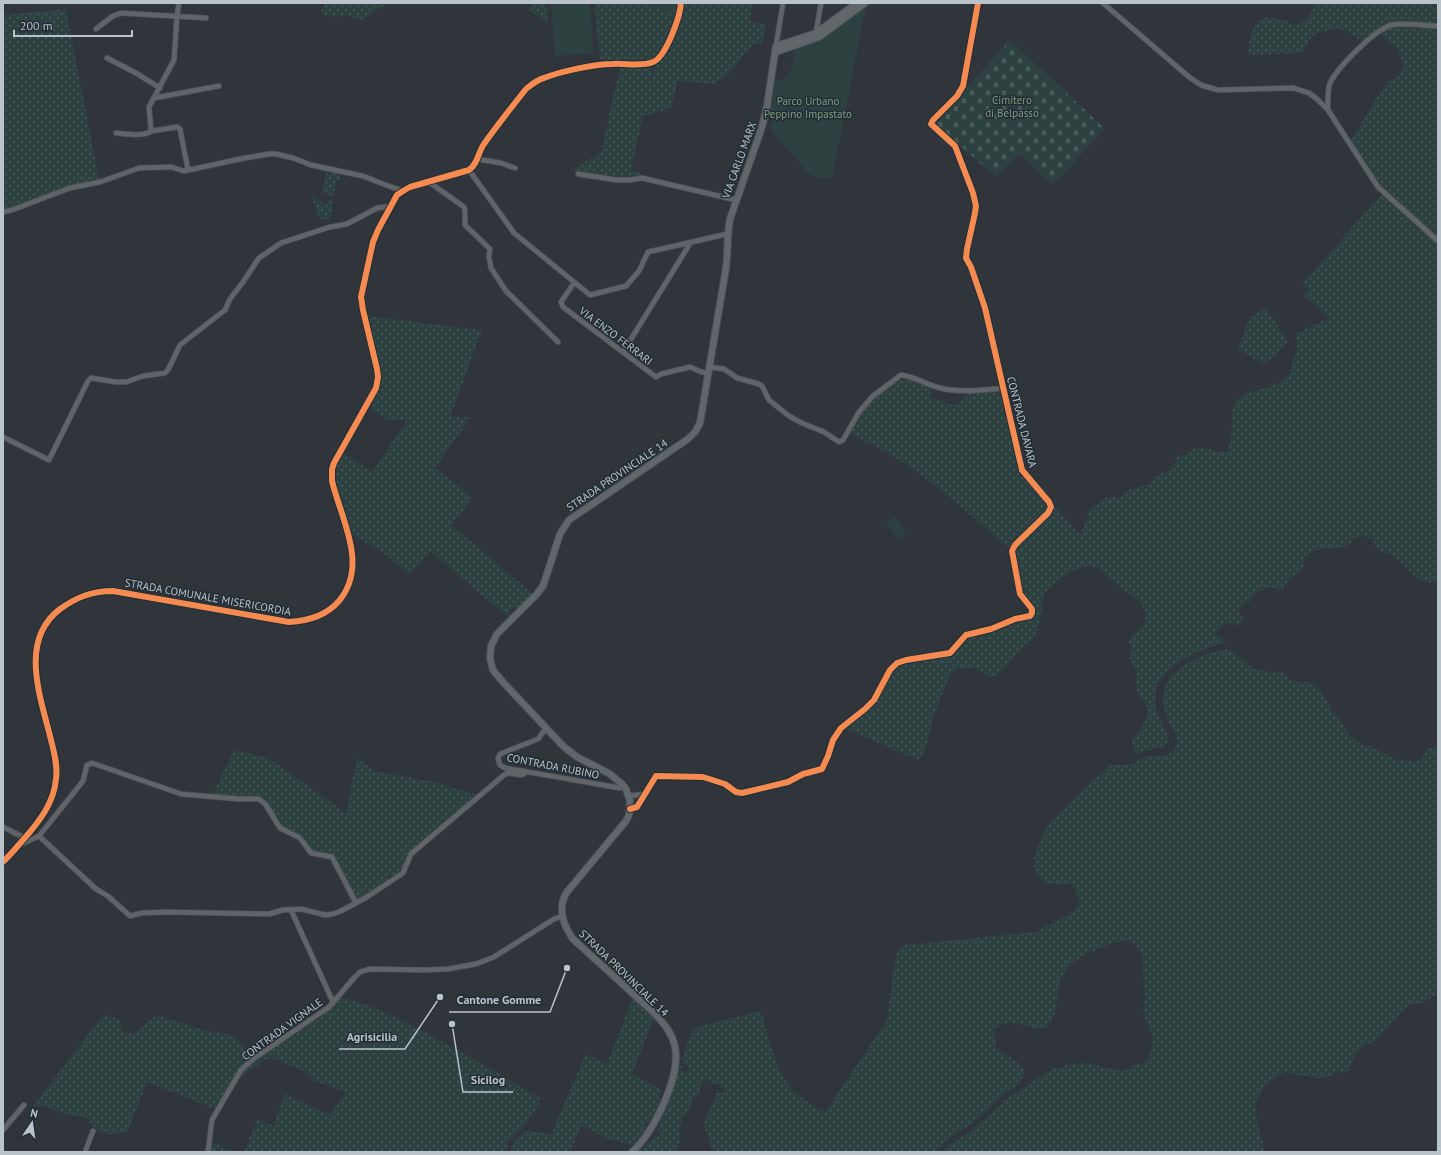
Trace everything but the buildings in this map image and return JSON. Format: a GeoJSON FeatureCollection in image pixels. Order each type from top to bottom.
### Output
{"type":"FeatureCollection","features":[{"type":"Feature","properties":{"kind":"main road"},"geometry":{"type":"LineString","coordinates":[[776,49],[816,33],[858,5],[865,3]]}},
{"type":"Feature","properties":{"kind":"main road"},"geometry":{"type":"LineString","coordinates":[[776,49],[819,37],[858,5]]}},
{"type":"Feature","properties":{"kind":"main road","name":"VIA CARLO MARX"},"geometry":{"type":"LineString","coordinates":[[727,234],[736,200],[762,127],[767,106],[776,49]]}},
{"type":"Feature","properties":{"kind":"main road","name":"STRADA PROVINCIALE 14"},"geometry":{"type":"LineString","coordinates":[[632,1152],[647,1135],[663,1105],[671,1082],[676,1048],[671,1034],[652,1011],[573,939],[566,928],[561,905],[564,897],[626,821],[630,809],[629,796],[626,789],[617,778],[589,764],[570,752],[546,728],[493,670],[490,652],[493,641],[504,627],[543,586],[560,534],[569,520],[682,443],[695,432],[700,423],[709,374],[726,268],[728,252],[727,234]]}},
{"type":"Feature","properties":{"kind":"street"},"geometry":{"type":"LineString","coordinates":[[152,131],[148,109],[174,60],[179,3]]}},
{"type":"Feature","properties":{"kind":"street"},"geometry":{"type":"LineString","coordinates":[[3,212],[70,188],[100,182],[139,168],[171,167],[184,171],[269,154],[293,158],[311,166],[363,176],[403,191],[473,168],[487,139],[526,89],[538,80],[595,65],[642,65],[657,60],[662,54],[677,24],[681,3]]}},
{"type":"Feature","properties":{"kind":"street"},"geometry":{"type":"LineString","coordinates":[[776,49],[783,3]]}},
{"type":"Feature","properties":{"kind":"street"},"geometry":{"type":"LineString","coordinates":[[816,33],[821,3]]}},
{"type":"Feature","properties":{"kind":"street","name":"CONTRADA DAVARA"},"geometry":{"type":"LineString","coordinates":[[630,809],[637,807],[656,776],[703,777],[721,782],[736,792],[742,793],[788,782],[803,774],[818,771],[824,766],[833,740],[841,728],[874,700],[892,666],[902,661],[950,652],[966,635],[991,629],[1015,619],[1030,616],[1032,613],[1032,609],[1020,594],[1012,552],[1015,546],[1048,513],[1051,507],[1049,502],[1022,470],[985,308],[971,267],[966,258],[976,206],[974,194],[955,146],[932,124],[933,120],[957,96],[963,86],[978,3]]}},
{"type":"Feature","properties":{"kind":"street"},"geometry":{"type":"LineString","coordinates":[[1103,3],[1201,85],[1218,90],[1293,88],[1309,93],[1328,110],[1378,187],[1438,241]]}},
{"type":"Feature","properties":{"kind":"street"},"geometry":{"type":"LineString","coordinates":[[96,29],[113,16],[121,13],[206,18]]}},
{"type":"Feature","properties":{"kind":"street"},"geometry":{"type":"LineString","coordinates":[[1328,110],[1330,84],[1343,65],[1371,36],[1383,28],[1393,25],[1438,26]]}},
{"type":"Feature","properties":{"kind":"street"},"geometry":{"type":"LineString","coordinates":[[107,58],[136,73],[160,88]]}},
{"type":"Feature","properties":{"kind":"street"},"geometry":{"type":"LineString","coordinates":[[154,98],[219,86]]}},
{"type":"Feature","properties":{"kind":"street"},"geometry":{"type":"LineString","coordinates":[[116,133],[149,133],[152,131],[179,128],[188,170]]}},
{"type":"Feature","properties":{"kind":"street"},"geometry":{"type":"LineString","coordinates":[[477,159],[501,163],[515,168]]}},
{"type":"Feature","properties":{"kind":"street"},"geometry":{"type":"LineString","coordinates":[[469,170],[514,233],[590,295],[622,288],[633,279],[639,271],[648,252],[727,234]]}},
{"type":"Feature","properties":{"kind":"street"},"geometry":{"type":"LineString","coordinates":[[578,174],[616,180],[642,178],[736,200]]}},
{"type":"Feature","properties":{"kind":"street"},"geometry":{"type":"LineString","coordinates":[[429,182],[464,208],[465,225],[490,249],[489,261],[491,268],[506,291],[558,342]]}},
{"type":"Feature","properties":{"kind":"street","name":"STRADA COMUNALE MISERICORDIA"},"geometry":{"type":"LineString","coordinates":[[3,862],[31,832],[46,810],[57,778],[53,747],[36,685],[35,667],[36,649],[40,633],[55,613],[82,595],[101,591],[113,591],[278,620],[299,621],[316,617],[329,610],[340,600],[347,590],[353,571],[353,556],[333,487],[332,469],[338,455],[376,388],[378,377],[361,297],[376,236],[397,195],[403,191]]}},
{"type":"Feature","properties":{"kind":"street"},"geometry":{"type":"LineString","coordinates":[[3,437],[49,460],[91,378],[126,382],[143,376],[165,373],[168,370],[180,345],[224,310],[259,258],[281,244],[330,227],[347,224],[377,208],[391,206]]}},
{"type":"Feature","properties":{"kind":"street"},"geometry":{"type":"LineString","coordinates":[[623,352],[691,242]]}},
{"type":"Feature","properties":{"kind":"street","name":"VIA ENZO FERRARI"},"geometry":{"type":"LineString","coordinates":[[574,282],[562,302],[563,307],[656,377],[661,374],[690,367],[709,374]]}},
{"type":"Feature","properties":{"kind":"street"},"geometry":{"type":"LineString","coordinates":[[710,367],[724,369],[737,378],[759,384],[762,386],[769,400],[789,416],[824,432],[839,442],[843,440],[856,418],[873,396],[901,375],[934,387],[948,390],[965,391],[1003,388]]}},
{"type":"Feature","properties":{"kind":"street","name":"CONTRADA RUBINO"},"geometry":{"type":"LineString","coordinates":[[546,728],[538,739],[507,751],[499,756],[498,759],[500,765],[505,768],[524,772],[620,788]]}},
{"type":"Feature","properties":{"kind":"street"},"geometry":{"type":"LineString","coordinates":[[19,846],[39,836],[83,781],[87,765],[92,763],[181,794],[239,799],[258,799],[266,805],[280,828],[300,838],[311,853],[332,857],[356,904]]}},
{"type":"Feature","properties":{"kind":"street"},"geometry":{"type":"LineString","coordinates":[[39,836],[96,889],[108,896],[130,916],[142,913],[166,912],[269,914],[283,910],[301,909],[325,915],[341,912],[356,904],[403,873],[407,861],[415,850],[504,775],[508,773],[521,775],[524,774],[524,772]]}},
{"type":"Feature","properties":{"kind":"street"},"geometry":{"type":"LineString","coordinates":[[629,796],[644,794]]}},
{"type":"Feature","properties":{"kind":"street"},"geometry":{"type":"LineString","coordinates":[[3,827],[25,838]]}},
{"type":"Feature","properties":{"kind":"street"},"geometry":{"type":"LineString","coordinates":[[291,910],[333,1002]]}},
{"type":"Feature","properties":{"kind":"street","name":"CONTRADA VIGNALE"},"geometry":{"type":"LineString","coordinates":[[208,1152],[212,1120],[241,1070],[253,1059],[329,1007],[354,978],[364,970],[383,968],[410,971],[430,970],[448,969],[476,964],[494,957],[554,919],[563,916]]}},
{"type":"Feature","properties":{"kind":"street"},"geometry":{"type":"LineString","coordinates":[[3,1130],[24,1105]]}},
{"type":"Feature","properties":{"kind":"street"},"geometry":{"type":"LineString","coordinates":[[85,1152],[93,1131]]}},
{"type":"Feature","properties":{"kind":"green space"},"geometry":{"type":"Polygon","coordinates":[[[325,3],[395,3],[379,8],[361,21],[349,16],[332,17],[320,14],[325,3]]]}},
{"type":"Feature","properties":{"kind":"green space"},"geometry":{"type":"Polygon","coordinates":[[[531,3],[546,3],[548,25],[541,17],[530,11],[531,3]]]}},
{"type":"Feature","properties":{"kind":"green space"},"geometry":{"type":"Polygon","coordinates":[[[551,3],[590,3],[593,53],[555,56],[551,3]]]}},
{"type":"Feature","properties":{"kind":"green space"},"geometry":{"type":"Polygon","coordinates":[[[594,3],[644,3],[667,12],[671,3],[679,3],[671,32],[664,47],[653,60],[641,62],[606,61],[600,59],[594,3]]]}},
{"type":"Feature","properties":{"kind":"green space"},"geometry":{"type":"Polygon","coordinates":[[[644,3],[671,3],[667,13],[644,3]]]}},
{"type":"Feature","properties":{"kind":"green space"},"geometry":{"type":"Polygon","coordinates":[[[685,3],[753,3],[749,21],[766,24],[762,43],[751,46],[728,75],[713,84],[678,81],[672,108],[643,116],[631,171],[640,173],[640,175],[630,179],[615,179],[572,170],[601,152],[620,68],[641,69],[650,68],[653,66],[650,84],[652,81],[655,64],[660,61],[669,46],[678,27],[685,3]]]}},
{"type":"Feature","properties":{"kind":"green space"},"geometry":{"type":"Polygon","coordinates":[[[1312,3],[1438,3],[1438,24],[1391,23],[1377,29],[1363,42],[1346,30],[1333,29],[1317,33],[1311,37],[1303,53],[1248,55],[1253,28],[1256,23],[1266,18],[1286,20],[1290,24],[1297,25],[1311,13],[1314,7],[1312,3]]]}},
{"type":"Feature","properties":{"kind":"green space","name":"Parco Urbano Peppino Impastato"},"geometry":{"type":"Polygon","coordinates":[[[866,6],[832,178],[815,177],[808,173],[773,133],[771,127],[773,118],[769,116],[774,82],[785,78],[788,75],[792,66],[794,49],[814,43],[866,6]]]}},
{"type":"Feature","properties":{"kind":"green space"},"geometry":{"type":"Polygon","coordinates":[[[66,9],[99,180],[92,183],[92,180],[88,183],[12,209],[3,210],[3,15],[66,9]]]}},
{"type":"Feature","properties":{"kind":"green space"},"geometry":{"type":"Polygon","coordinates":[[[1392,27],[1438,28],[1438,240],[1371,177],[1350,141],[1387,82],[1398,77],[1404,67],[1398,49],[1379,33],[1392,27]]]}},
{"type":"Feature","properties":{"kind":"green space","name":"Cimitero di Belpasso"},"geometry":{"type":"Polygon","coordinates":[[[1010,40],[1105,129],[1053,185],[1019,153],[996,177],[934,123],[1010,40]]]}},
{"type":"Feature","properties":{"kind":"green space"},"geometry":{"type":"Polygon","coordinates":[[[327,171],[341,173],[339,180],[336,182],[334,195],[331,196],[322,192],[327,171]]]}},
{"type":"Feature","properties":{"kind":"green space"},"geometry":{"type":"Polygon","coordinates":[[[311,194],[325,205],[329,200],[333,199],[334,202],[332,206],[334,210],[328,220],[322,219],[318,216],[311,194]]]}},
{"type":"Feature","properties":{"kind":"green space"},"geometry":{"type":"Polygon","coordinates":[[[1382,194],[1438,244],[1438,582],[1422,581],[1395,557],[1377,549],[1374,545],[1373,539],[1362,536],[1354,538],[1347,546],[1316,550],[1306,557],[1300,572],[1290,578],[1282,590],[1266,587],[1254,595],[1251,601],[1243,605],[1239,613],[1243,617],[1241,625],[1233,625],[1229,622],[1218,630],[1216,634],[1226,642],[1189,656],[1167,672],[1160,682],[1156,693],[1156,706],[1169,738],[1166,744],[1162,747],[1136,753],[1133,749],[1132,742],[1144,724],[1148,710],[1145,702],[1138,695],[1136,682],[1137,673],[1130,662],[1130,652],[1132,646],[1128,641],[1134,633],[1140,629],[1144,623],[1146,615],[1141,603],[1097,567],[1087,566],[1074,570],[1058,580],[1045,592],[1037,633],[1032,641],[1021,648],[1010,663],[995,677],[989,677],[979,670],[970,668],[958,669],[952,673],[935,714],[926,748],[918,760],[844,728],[866,710],[894,667],[903,662],[947,655],[967,637],[1033,615],[1021,594],[1013,552],[1016,546],[1053,510],[1053,504],[1080,535],[1088,516],[1088,510],[1091,507],[1097,505],[1107,497],[1122,497],[1129,490],[1150,484],[1155,476],[1171,470],[1180,455],[1187,455],[1193,449],[1198,447],[1217,452],[1226,452],[1231,439],[1233,410],[1238,399],[1248,393],[1281,382],[1286,378],[1291,370],[1296,351],[1297,341],[1295,334],[1329,318],[1303,295],[1308,289],[1302,284],[1382,194]]]}},
{"type":"Feature","properties":{"kind":"green space"},"geometry":{"type":"Polygon","coordinates":[[[1266,308],[1288,341],[1274,356],[1263,364],[1238,349],[1251,317],[1266,308]]]}},
{"type":"Feature","properties":{"kind":"green space"},"geometry":{"type":"Polygon","coordinates":[[[367,316],[482,330],[450,417],[471,417],[435,468],[473,498],[451,525],[533,594],[518,610],[512,608],[510,610],[509,618],[430,551],[409,575],[383,552],[350,532],[334,482],[334,468],[342,452],[372,472],[407,420],[389,421],[370,408],[378,388],[380,376],[367,316]]]}},
{"type":"Feature","properties":{"kind":"green space"},"geometry":{"type":"Polygon","coordinates":[[[901,376],[932,388],[929,397],[956,406],[965,398],[966,393],[1001,390],[1020,470],[1049,506],[1047,512],[1011,547],[1006,546],[951,498],[907,465],[881,449],[848,433],[856,418],[873,398],[901,376]]]}},
{"type":"Feature","properties":{"kind":"green space"},"geometry":{"type":"Polygon","coordinates":[[[894,516],[906,533],[898,539],[886,523],[894,516]]]}},
{"type":"Feature","properties":{"kind":"green space"},"geometry":{"type":"Polygon","coordinates":[[[1230,649],[1255,670],[1284,673],[1288,679],[1296,682],[1309,682],[1317,685],[1349,735],[1364,746],[1370,746],[1397,760],[1416,762],[1422,758],[1426,750],[1438,745],[1438,993],[1423,1003],[1410,1004],[1402,1011],[1375,1041],[1364,1046],[1355,1054],[1349,1072],[1336,1073],[1328,1077],[1314,1078],[1284,1072],[1265,1086],[1255,1103],[1257,1120],[1265,1152],[942,1152],[945,1148],[968,1133],[1008,1098],[1053,1069],[1071,1064],[1088,1063],[1111,1069],[1122,1070],[1130,1069],[1135,1064],[1141,1064],[1148,1060],[1153,1041],[1151,1032],[1143,1015],[1145,995],[1143,959],[1133,942],[1123,941],[1090,952],[1071,964],[1062,976],[1055,1014],[1048,1027],[1033,1028],[1008,1023],[1001,1025],[994,1030],[996,1048],[1019,1063],[1025,1069],[1024,1073],[1020,1081],[1015,1086],[970,1125],[944,1143],[936,1152],[714,1152],[710,1147],[709,1136],[704,1127],[705,1120],[717,1093],[723,1093],[723,1087],[704,1079],[698,1095],[694,1097],[688,1112],[683,1117],[679,1129],[680,1140],[677,1152],[639,1152],[654,1136],[659,1137],[661,1134],[658,1129],[668,1101],[678,1064],[683,1066],[681,1071],[686,1073],[689,1067],[682,1060],[691,1033],[697,1027],[759,1011],[762,1015],[775,1058],[785,1079],[797,1094],[825,1112],[887,1020],[898,948],[905,945],[1035,932],[1074,912],[1079,905],[1075,888],[1071,885],[1046,883],[1037,876],[1034,869],[1034,856],[1047,826],[1092,780],[1105,772],[1110,765],[1129,765],[1147,756],[1167,755],[1173,752],[1178,741],[1166,716],[1163,699],[1163,692],[1168,680],[1183,666],[1201,656],[1230,649]]]}},
{"type":"Feature","properties":{"kind":"green space"},"geometry":{"type":"Polygon","coordinates":[[[234,750],[268,758],[346,813],[357,758],[374,771],[434,782],[475,794],[474,797],[412,850],[397,874],[393,877],[391,874],[389,881],[357,900],[333,855],[312,851],[301,836],[280,826],[259,798],[239,798],[213,794],[234,750]]]}},
{"type":"Feature","properties":{"kind":"green space"},"geometry":{"type":"Polygon","coordinates":[[[633,997],[654,1018],[632,1074],[662,1090],[659,1097],[661,1099],[652,1121],[646,1123],[645,1126],[647,1128],[633,1145],[608,1139],[582,1125],[570,1152],[510,1152],[515,1139],[526,1130],[552,1135],[586,1054],[607,1064],[633,997]]]}},
{"type":"Feature","properties":{"kind":"green space"},"geometry":{"type":"Polygon","coordinates":[[[338,998],[365,1004],[390,1015],[467,1056],[542,1099],[523,1128],[509,1142],[506,1152],[243,1152],[258,1119],[273,1126],[285,1094],[330,1115],[346,1092],[314,1081],[304,1071],[272,1058],[264,1060],[256,1067],[246,1072],[245,1076],[241,1075],[255,1060],[321,1017],[331,1008],[338,998]]]}},
{"type":"Feature","properties":{"kind":"green space"},"geometry":{"type":"Polygon","coordinates":[[[104,1014],[119,1019],[122,1032],[132,1034],[157,1015],[204,1030],[232,1035],[253,1056],[240,1068],[215,1109],[147,1082],[127,1133],[104,1134],[93,1126],[87,1118],[68,1115],[44,1106],[33,1106],[104,1014]]]}},
{"type":"Feature","properties":{"kind":"green space"},"geometry":{"type":"Polygon","coordinates":[[[214,1143],[233,1152],[210,1152],[212,1144],[214,1143]]]}},
{"type":"Feature","properties":{"kind":"cycle path"},"geometry":{"type":"LineString","coordinates":[[3,862],[29,833],[45,812],[55,788],[55,759],[38,689],[36,671],[36,653],[39,637],[47,622],[60,609],[72,601],[105,591],[113,591],[289,622],[316,617],[334,606],[348,587],[352,572],[352,557],[346,526],[332,481],[332,469],[376,388],[378,377],[377,369],[361,297],[373,242],[397,195],[410,187],[469,170],[474,165],[482,147],[505,116],[526,89],[539,80],[551,75],[578,68],[606,64],[638,65],[653,62],[658,59],[672,36],[681,3]]}},
{"type":"Feature","properties":{"kind":"cycle path"},"geometry":{"type":"LineString","coordinates":[[630,809],[637,807],[656,776],[703,777],[725,784],[736,792],[742,793],[788,782],[803,774],[822,769],[833,740],[841,728],[874,700],[890,670],[897,663],[906,660],[950,653],[966,635],[991,629],[1015,619],[1030,616],[1032,613],[1032,609],[1020,594],[1012,551],[1015,545],[1048,513],[1051,507],[1049,502],[1022,470],[985,308],[971,267],[966,258],[976,206],[973,193],[955,146],[931,124],[933,120],[957,96],[963,86],[978,3]]}},
{"type":"Feature","properties":{"kind":"place","name":"Cantone Gomme"},"geometry":{"type":"Point","coordinates":[567,968]}},
{"type":"Feature","properties":{"kind":"place","name":"Agrisicilia"},"geometry":{"type":"Point","coordinates":[440,997]}},
{"type":"Feature","properties":{"kind":"place","name":"Sicilog"},"geometry":{"type":"Point","coordinates":[452,1024]}}]}
